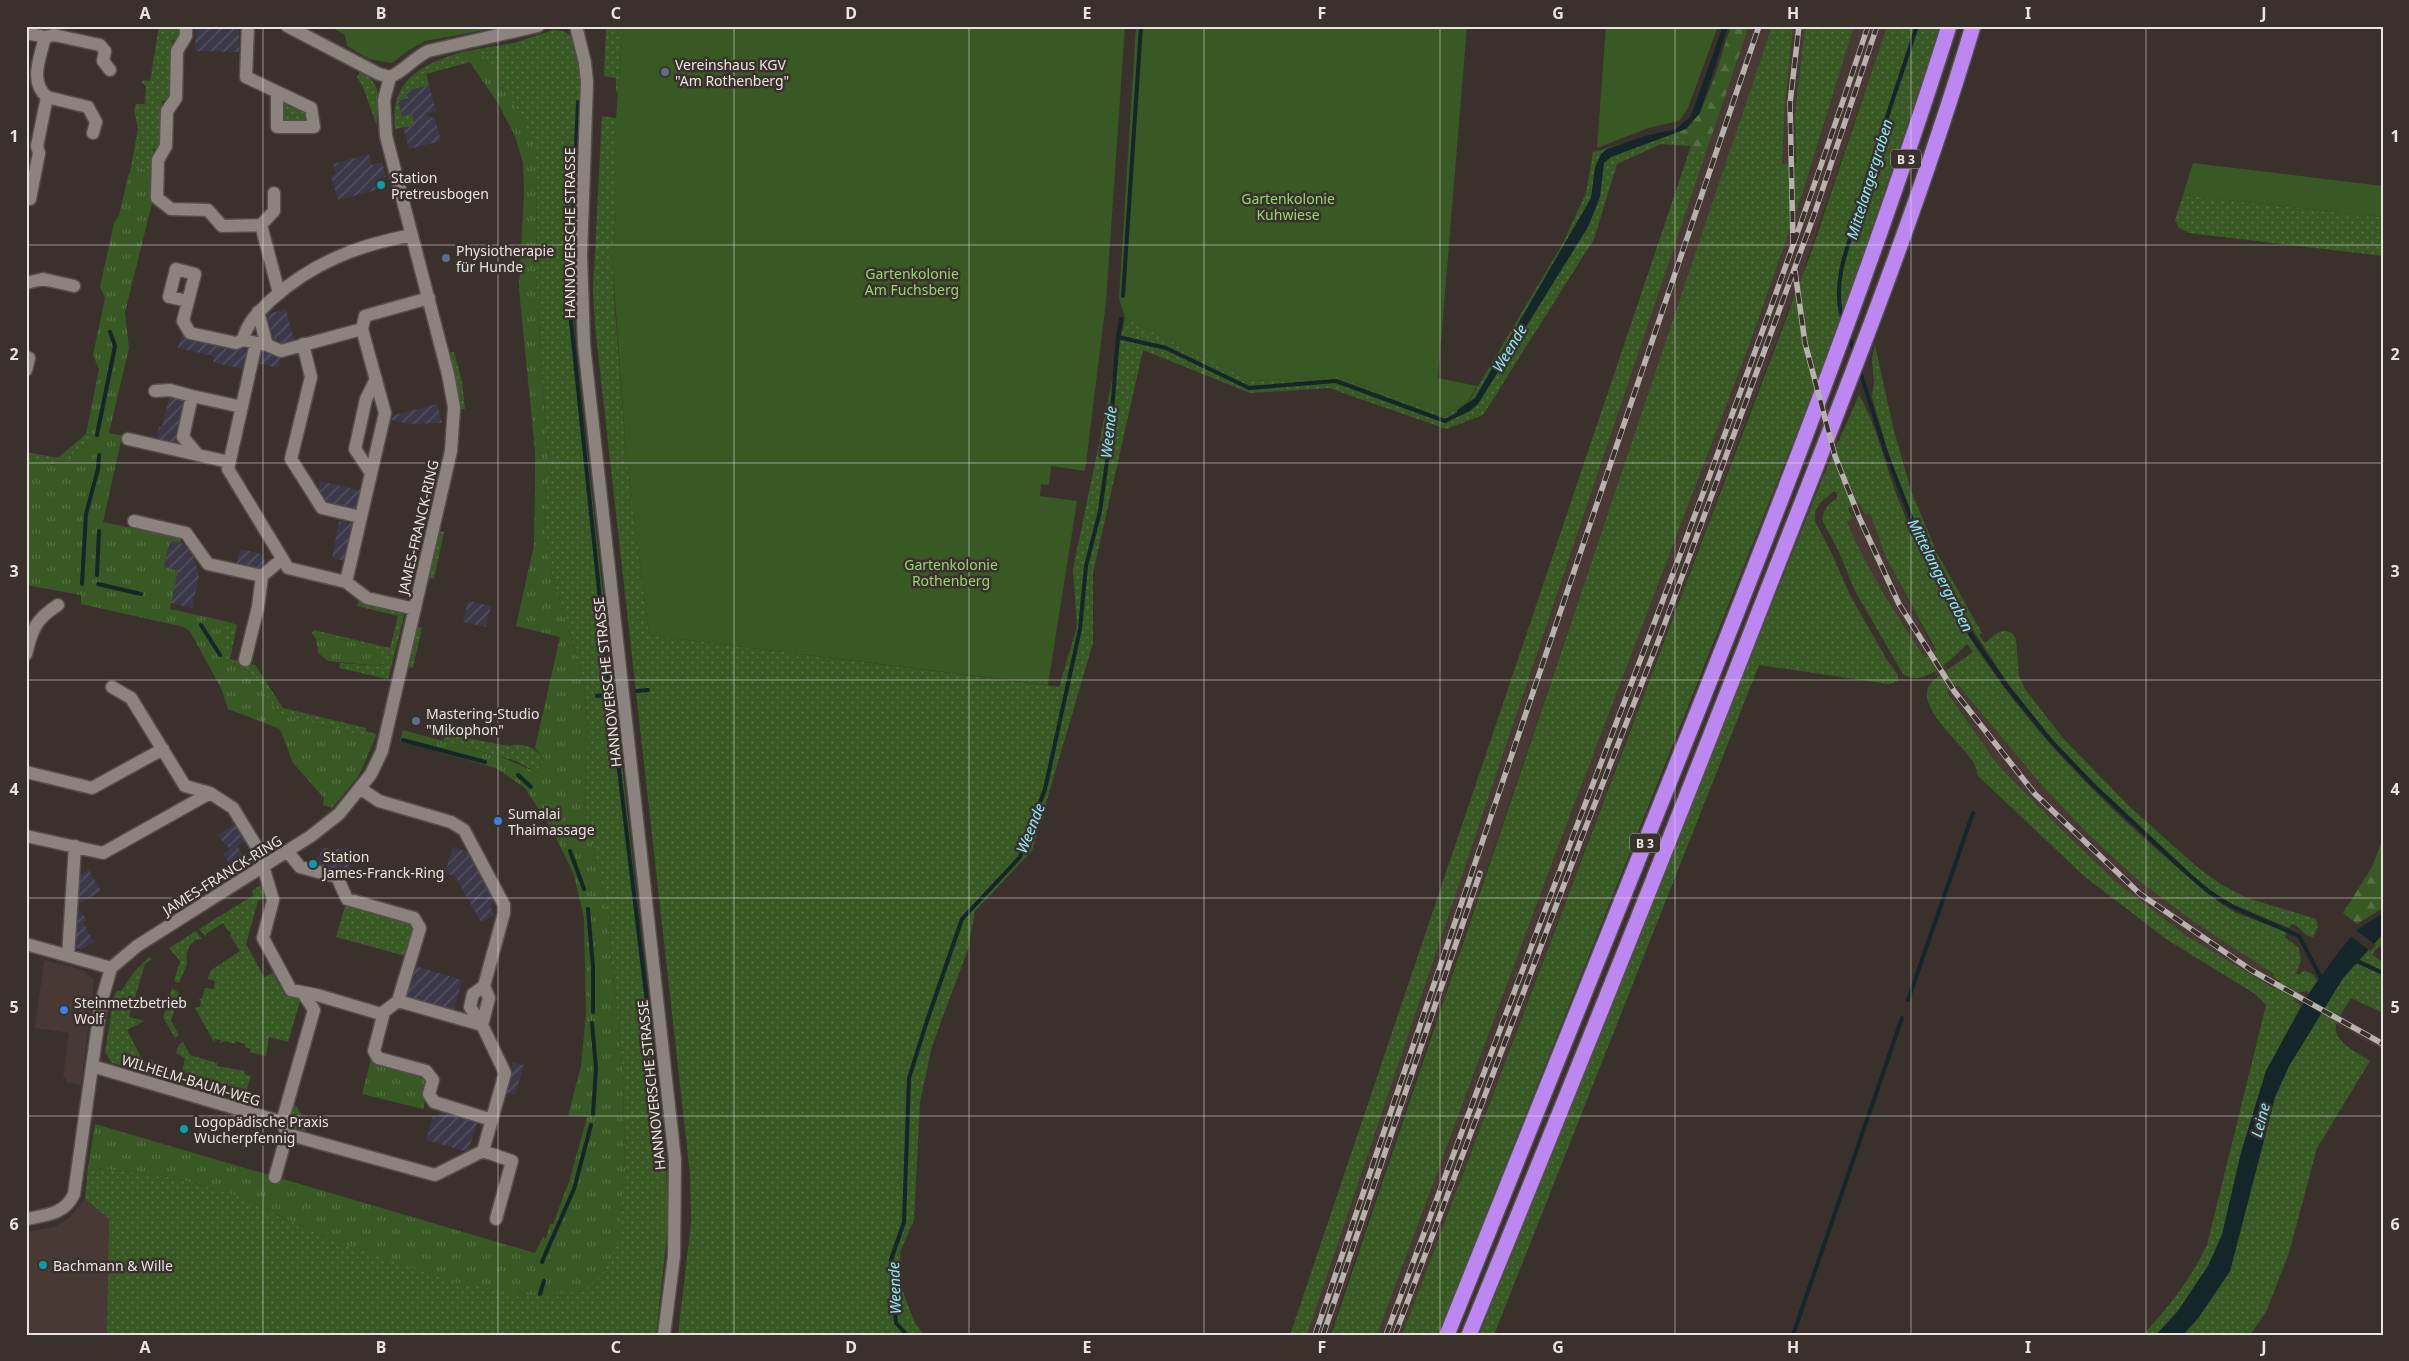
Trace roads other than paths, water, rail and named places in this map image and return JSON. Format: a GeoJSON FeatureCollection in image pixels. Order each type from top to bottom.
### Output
{"type":"FeatureCollection","features":[{"type":"Feature","properties":{"kind":"highway","name":"B 3"},"geometry":{"type":"LineString","coordinates":[[1447,1335],[1742,602],[1839,350],[1914,138],[1949,26]]}},
{"type":"Feature","properties":{"kind":"highway","name":"B 3"},"geometry":{"type":"LineString","coordinates":[[1469,1335],[1711,736],[1848,385],[1944,125],[1973,26]]}},
{"type":"Feature","properties":{"kind":"street"},"geometry":{"type":"LineString","coordinates":[[186,26],[186,36],[177,51],[176,98],[167,112],[166,146],[158,160],[157,198],[171,209],[208,210],[222,226],[262,225],[274,211],[274,193]]}},
{"type":"Feature","properties":{"kind":"street"},"geometry":{"type":"LineString","coordinates":[[248,26],[246,77],[311,108],[314,127],[277,127]]}},
{"type":"Feature","properties":{"kind":"street"},"geometry":{"type":"LineString","coordinates":[[287,26],[379,74],[390,77],[398,74],[414,58],[428,51],[538,26]]}},
{"type":"Feature","properties":{"kind":"street","name":"HANNOVERSCHE STRASSE"},"geometry":{"type":"LineString","coordinates":[[576,26],[585,63],[587,82],[581,255],[584,345],[675,1160],[674,1256],[664,1335]]}},
{"type":"Feature","properties":{"kind":"street"},"geometry":{"type":"LineString","coordinates":[[26,33],[45,37],[54,35],[100,45],[105,51],[103,61],[110,70]]}},
{"type":"Feature","properties":{"kind":"street"},"geometry":{"type":"LineString","coordinates":[[45,37],[36,79],[40,91],[47,98],[88,107],[96,122],[93,133]]}},
{"type":"Feature","properties":{"kind":"street","name":"JAMES-FRANCK-RING"},"geometry":{"type":"LineString","coordinates":[[111,968],[137,946],[287,852],[339,814],[361,789],[371,774],[382,750],[451,451],[454,407],[448,374],[429,298],[384,128],[384,100],[390,77]]}},
{"type":"Feature","properties":{"kind":"street"},"geometry":{"type":"LineString","coordinates":[[275,140],[277,92]]}},
{"type":"Feature","properties":{"kind":"street"},"geometry":{"type":"LineString","coordinates":[[26,198],[30,199],[39,153],[37,146],[47,98]]}},
{"type":"Feature","properties":{"kind":"street"},"geometry":{"type":"LineString","coordinates":[[262,225],[279,293]]}},
{"type":"Feature","properties":{"kind":"street"},"geometry":{"type":"LineString","coordinates":[[255,343],[246,327],[258,312],[279,293],[307,272],[335,256],[412,235]]}},
{"type":"Feature","properties":{"kind":"street"},"geometry":{"type":"LineString","coordinates":[[26,284],[43,279],[74,286]]}},
{"type":"Feature","properties":{"kind":"street"},"geometry":{"type":"LineString","coordinates":[[346,582],[385,413],[362,329],[365,316],[429,298]]}},
{"type":"Feature","properties":{"kind":"street"},"geometry":{"type":"LineString","coordinates":[[188,301],[183,321],[190,333],[236,343],[255,343],[298,356],[310,371]]}},
{"type":"Feature","properties":{"kind":"street"},"geometry":{"type":"LineString","coordinates":[[258,312],[255,343],[228,469],[288,568],[346,582],[367,598],[415,609]]}},
{"type":"Feature","properties":{"kind":"street"},"geometry":{"type":"LineString","coordinates":[[280,351],[362,329]]}},
{"type":"Feature","properties":{"kind":"street"},"geometry":{"type":"LineString","coordinates":[[303,344],[311,377],[291,459],[322,508],[360,517]]}},
{"type":"Feature","properties":{"kind":"street"},"geometry":{"type":"LineString","coordinates":[[26,357],[29,358],[26,370]]}},
{"type":"Feature","properties":{"kind":"street"},"geometry":{"type":"LineString","coordinates":[[371,473],[355,449],[366,399],[376,380]]}},
{"type":"Feature","properties":{"kind":"street"},"geometry":{"type":"LineString","coordinates":[[155,391],[170,390],[242,407]]}},
{"type":"Feature","properties":{"kind":"street"},"geometry":{"type":"LineString","coordinates":[[192,396],[183,437],[198,455]]}},
{"type":"Feature","properties":{"kind":"street"},"geometry":{"type":"LineString","coordinates":[[128,439],[229,462]]}},
{"type":"Feature","properties":{"kind":"street"},"geometry":{"type":"LineString","coordinates":[[134,522],[186,533],[208,564],[262,576]]}},
{"type":"Feature","properties":{"kind":"street"},"geometry":{"type":"LineString","coordinates":[[245,660],[258,607],[262,576],[282,559]]}},
{"type":"Feature","properties":{"kind":"street"},"geometry":{"type":"LineString","coordinates":[[26,654],[28,634],[43,614],[58,605]]}},
{"type":"Feature","properties":{"kind":"street"},"geometry":{"type":"LineString","coordinates":[[112,687],[131,698],[185,786],[210,794],[232,808],[258,849],[273,900],[262,938],[291,990],[317,995],[381,1014],[398,1001],[420,928],[414,918],[348,899],[337,877],[300,867],[287,852]]}},
{"type":"Feature","properties":{"kind":"street"},"geometry":{"type":"LineString","coordinates":[[26,772],[92,788],[163,749]]}},
{"type":"Feature","properties":{"kind":"street"},"geometry":{"type":"LineString","coordinates":[[361,789],[379,801],[451,822],[464,830],[504,905],[504,913],[484,986],[489,998],[482,1025],[505,1073],[483,1151],[512,1161],[496,1219]]}},
{"type":"Feature","properties":{"kind":"street"},"geometry":{"type":"LineString","coordinates":[[26,836],[103,853],[210,794]]}},
{"type":"Feature","properties":{"kind":"street"},"geometry":{"type":"LineString","coordinates":[[68,956],[75,846]]}},
{"type":"Feature","properties":{"kind":"street"},"geometry":{"type":"LineString","coordinates":[[74,862],[94,851]]}},
{"type":"Feature","properties":{"kind":"street"},"geometry":{"type":"LineString","coordinates":[[26,944],[111,968],[101,1003],[74,1194],[67,1206],[61,1211],[26,1219]]}},
{"type":"Feature","properties":{"kind":"street"},"geometry":{"type":"LineString","coordinates":[[275,1176],[284,1128],[314,1010],[304,993]]}},
{"type":"Feature","properties":{"kind":"street"},"geometry":{"type":"LineString","coordinates":[[398,1001],[482,1025]]}},
{"type":"Feature","properties":{"kind":"street"},"geometry":{"type":"LineString","coordinates":[[384,1012],[374,1051],[378,1058],[426,1071],[433,1080],[429,1094],[434,1102],[492,1120]]}},
{"type":"Feature","properties":{"kind":"street","name":"WILHELM-BAUM-WEG"},"geometry":{"type":"LineString","coordinates":[[92,1066],[435,1175],[483,1151]]}},
{"type":"Feature","properties":{"kind":"water"},"geometry":{"type":"Polygon","coordinates":[[[1723,26],[1728,26],[1700,113],[1686,129],[1611,157],[1604,163],[1600,197],[1588,227],[1478,404],[1470,411],[1457,417],[1457,410],[1475,398],[1591,198],[1595,167],[1601,154],[1607,149],[1645,136],[1676,129],[1691,116],[1723,26]]]}},
{"type":"Feature","properties":{"kind":"water","name":"Leine"},"geometry":{"type":"Polygon","coordinates":[[[2383,913],[2383,934],[2343,978],[2289,1066],[2275,1097],[2230,1271],[2199,1317],[2183,1335],[2156,1335],[2178,1311],[2208,1266],[2222,1235],[2241,1153],[2266,1071],[2308,995],[2337,954],[2357,930],[2383,913]]]}},
{"type":"Feature","properties":{"kind":"waterway"},"geometry":{"type":"LineString","coordinates":[[1123,296],[1141,26]]}},
{"type":"Feature","properties":{"kind":"waterway","name":"Mittelangergraben"},"geometry":{"type":"LineString","coordinates":[[1843,321],[1840,306],[1840,275],[1863,200],[1863,190],[1917,26]]}},
{"type":"Feature","properties":{"kind":"waterway"},"geometry":{"type":"LineString","coordinates":[[578,102],[569,302],[610,695],[657,1085]]}},
{"type":"Feature","properties":{"kind":"waterway"},"geometry":{"type":"LineString","coordinates":[[1118,337],[1121,319]]}},
{"type":"Feature","properties":{"kind":"waterway"},"geometry":{"type":"LineString","coordinates":[[97,435],[115,346],[110,332]]}},
{"type":"Feature","properties":{"kind":"waterway","name":"Mittelangergraben"},"geometry":{"type":"LineString","coordinates":[[1848,335],[1855,354]]}},
{"type":"Feature","properties":{"kind":"waterway","name":"Weende"},"geometry":{"type":"LineString","coordinates":[[907,1335],[896,1323],[891,1260],[904,1222],[909,1078],[962,919],[1020,857],[1045,789],[1080,629],[1086,566],[1100,511],[1109,447],[1118,337],[1166,348],[1249,388],[1336,381],[1445,421],[1460,413]]}},
{"type":"Feature","properties":{"kind":"waterway","name":"Mittelangergraben"},"geometry":{"type":"LineString","coordinates":[[1859,368],[1885,450],[1920,541],[1965,626],[2008,688],[2052,742],[2093,785],[2209,892],[2233,907],[2299,936],[2322,980]]}},
{"type":"Feature","properties":{"kind":"waterway"},"geometry":{"type":"LineString","coordinates":[[82,584],[86,514],[98,469],[99,455]]}},
{"type":"Feature","properties":{"kind":"waterway"},"geometry":{"type":"LineString","coordinates":[[97,575],[99,531]]}},
{"type":"Feature","properties":{"kind":"waterway"},"geometry":{"type":"LineString","coordinates":[[98,584],[141,594]]}},
{"type":"Feature","properties":{"kind":"waterway"},"geometry":{"type":"LineString","coordinates":[[201,625],[220,655]]}},
{"type":"Feature","properties":{"kind":"waterway"},"geometry":{"type":"LineString","coordinates":[[637,691],[648,690]]}},
{"type":"Feature","properties":{"kind":"waterway"},"geometry":{"type":"LineString","coordinates":[[597,696],[612,694]]}},
{"type":"Feature","properties":{"kind":"waterway"},"geometry":{"type":"LineString","coordinates":[[403,740],[485,762]]}},
{"type":"Feature","properties":{"kind":"waterway"},"geometry":{"type":"LineString","coordinates":[[518,775],[531,787]]}},
{"type":"Feature","properties":{"kind":"waterway"},"geometry":{"type":"LineString","coordinates":[[1908,1000],[1973,813]]}},
{"type":"Feature","properties":{"kind":"waterway"},"geometry":{"type":"LineString","coordinates":[[570,851],[584,889]]}},
{"type":"Feature","properties":{"kind":"waterway"},"geometry":{"type":"LineString","coordinates":[[588,909],[593,967],[593,1012]]}},
{"type":"Feature","properties":{"kind":"waterway"},"geometry":{"type":"LineString","coordinates":[[2353,959],[2383,973]]}},
{"type":"Feature","properties":{"kind":"waterway"},"geometry":{"type":"LineString","coordinates":[[1793,1335],[1902,1018]]}},
{"type":"Feature","properties":{"kind":"waterway"},"geometry":{"type":"LineString","coordinates":[[592,1023],[596,1068],[593,1115]]}},
{"type":"Feature","properties":{"kind":"waterway"},"geometry":{"type":"LineString","coordinates":[[552,1239],[574,1189],[591,1125]]}},
{"type":"Feature","properties":{"kind":"waterway"},"geometry":{"type":"LineString","coordinates":[[542,1262],[551,1241]]}},
{"type":"Feature","properties":{"kind":"waterway"},"geometry":{"type":"LineString","coordinates":[[540,1294],[544,1281]]}},
{"type":"Feature","properties":{"kind":"railway"},"geometry":{"type":"LineString","coordinates":[[1315,1335],[1759,26]]}},
{"type":"Feature","properties":{"kind":"railway"},"geometry":{"type":"LineString","coordinates":[[1793,244],[1790,103],[1799,26]]}},
{"type":"Feature","properties":{"kind":"railway"},"geometry":{"type":"LineString","coordinates":[[1386,1335],[1725,433],[1834,128],[1868,26]]}},
{"type":"Feature","properties":{"kind":"railway"},"geometry":{"type":"LineString","coordinates":[[1395,1335],[1580,842],[1661,634],[1814,215],[1877,26]]}},
{"type":"Feature","properties":{"kind":"railway"},"geometry":{"type":"LineString","coordinates":[[1795,271],[1805,343],[1835,456],[1859,517],[1899,604],[1954,691],[2035,794],[2140,894],[2251,970],[2383,1044]]}},
{"type":"Feature","properties":{"kind":"railway"},"geometry":{"type":"LineString","coordinates":[[1323,1335],[1480,873]]}},
{"type":"Feature","properties":{"kind":"place","name":"Vereinshaus KGV \"Am Rothenberg\""},"geometry":{"type":"Point","coordinates":[665,72]}},
{"type":"Feature","properties":{"kind":"place","name":"Station Pretreusbogen"},"geometry":{"type":"Point","coordinates":[381,185]}},
{"type":"Feature","properties":{"kind":"place","name":"Physiotherapie für Hunde"},"geometry":{"type":"Point","coordinates":[446,258]}},
{"type":"Feature","properties":{"kind":"place","name":"Mastering-Studio \"Mikophon\""},"geometry":{"type":"Point","coordinates":[416,721]}},
{"type":"Feature","properties":{"kind":"place","name":"Sumalai Thaimassage"},"geometry":{"type":"Point","coordinates":[498,821]}},
{"type":"Feature","properties":{"kind":"place","name":"Station James-Franck-Ring"},"geometry":{"type":"Point","coordinates":[313,864]}},
{"type":"Feature","properties":{"kind":"place","name":"Steinmetzbetrieb Wolf"},"geometry":{"type":"Point","coordinates":[64,1010]}},
{"type":"Feature","properties":{"kind":"place","name":"Logopädische Praxis Wucherpfennig"},"geometry":{"type":"Point","coordinates":[184,1129]}},
{"type":"Feature","properties":{"kind":"place","name":"Bachmann & Wille"},"geometry":{"type":"Point","coordinates":[43,1265]}},
{"type":"Feature","properties":{"kind":"park label","name":"Gartenkolonie Kuhwiese"},"geometry":{"type":"Point","coordinates":[1288,206]}},
{"type":"Feature","properties":{"kind":"park label","name":"Gartenkolonie Am Fuchsberg"},"geometry":{"type":"Point","coordinates":[912,282]}},
{"type":"Feature","properties":{"kind":"park label","name":"Gartenkolonie Rothenberg"},"geometry":{"type":"Point","coordinates":[951,572]}}]}
